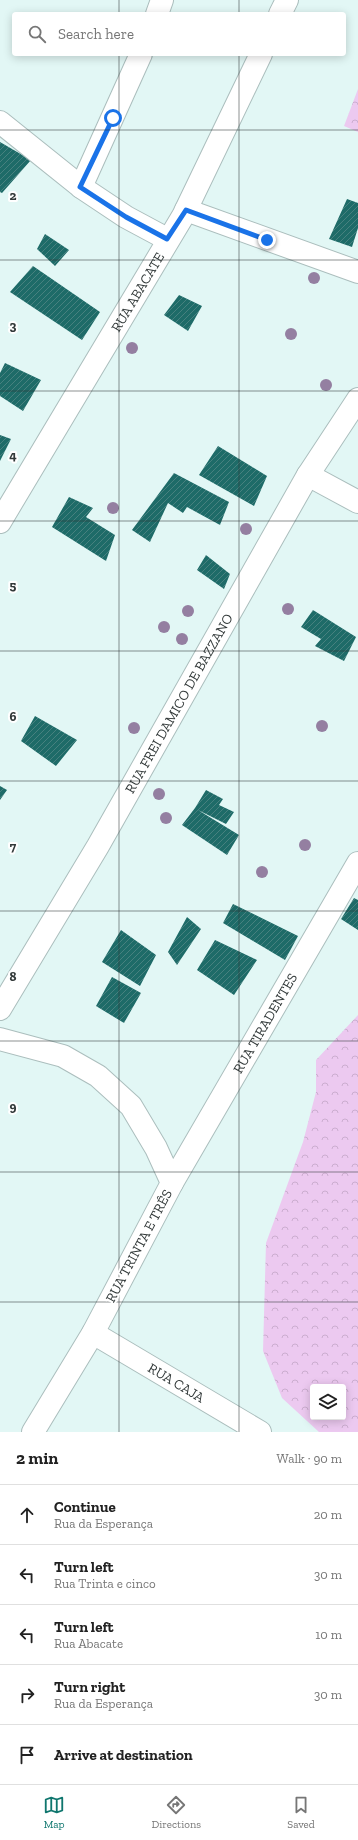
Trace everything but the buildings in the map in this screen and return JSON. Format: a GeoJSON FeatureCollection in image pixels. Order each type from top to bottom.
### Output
{"type":"FeatureCollection","features":[{"type":"Feature","properties":{"kind":"street"},"geometry":{"type":"LineString","coordinates":[[158,12],[162,0]]}},
{"type":"Feature","properties":{"kind":"street"},"geometry":{"type":"LineString","coordinates":[[281,12],[286,0]]}},
{"type":"Feature","properties":{"kind":"street"},"geometry":{"type":"LineString","coordinates":[[80,187],[140,56]]}},
{"type":"Feature","properties":{"kind":"street","name":"RUA ABACATE"},"geometry":{"type":"LineString","coordinates":[[0,522],[167,239],[186,210],[260,56]]}},
{"type":"Feature","properties":{"kind":"street"},"geometry":{"type":"LineString","coordinates":[[0,122],[80,187],[126,217],[167,239]]}},
{"type":"Feature","properties":{"kind":"street"},"geometry":{"type":"LineString","coordinates":[[186,210],[358,272]]}},
{"type":"Feature","properties":{"kind":"street","name":"RUA FREI DAMICO DE BAZZANO"},"geometry":{"type":"LineString","coordinates":[[0,1009],[98,846],[308,474],[358,399]]}},
{"type":"Feature","properties":{"kind":"street"},"geometry":{"type":"LineString","coordinates":[[308,474],[358,502]]}},
{"type":"Feature","properties":{"kind":"street","name":"RUA TIRADENTES"},"geometry":{"type":"LineString","coordinates":[[172,1183],[358,863]]}},
{"type":"Feature","properties":{"kind":"street","name":"RUA TRINTA E TRÊS"},"geometry":{"type":"LineString","coordinates":[[0,1039],[63,1056],[98,1076],[131,1106],[156,1148],[172,1183],[93,1333],[33,1432]]}},
{"type":"Feature","properties":{"kind":"street","name":"RUA CAJA"},"geometry":{"type":"LineString","coordinates":[[93,1333],[260,1432]]}},
{"type":"Feature","properties":{"kind":"green space"},"geometry":{"type":"Polygon","coordinates":[[[358,89],[358,132],[344,126],[358,89]]]}},
{"type":"Feature","properties":{"kind":"green space"},"geometry":{"type":"Polygon","coordinates":[[[358,1015],[358,1432],[319,1432],[282,1398],[263,1351],[266,1243],[303,1142],[316,1092],[316,1060],[358,1015]]]}},
{"type":"Feature","properties":{"kind":"route"},"geometry":{"type":"LineString","coordinates":[[113,118],[80,187],[126,217],[167,239],[186,210],[267,240]]}}]}
